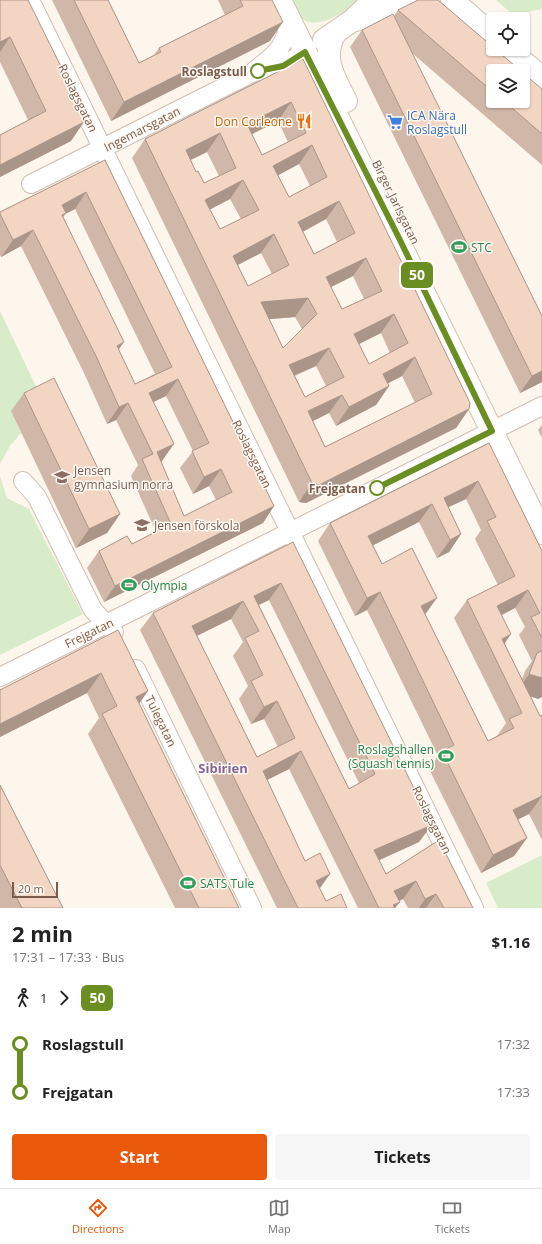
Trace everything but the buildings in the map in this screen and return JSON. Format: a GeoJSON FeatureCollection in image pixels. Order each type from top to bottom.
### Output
{"type":"FeatureCollection","features":[{"type":"Feature","properties":{"kind":"street","name":"Roslagsgatan"},"geometry":{"type":"LineString","coordinates":[[30,0],[281,513],[292,532],[474,908]]}},
{"type":"Feature","properties":{"kind":"street","name":"Ingemarsgatan"},"geometry":{"type":"LineString","coordinates":[[252,73],[283,66],[344,26],[374,0]]}},
{"type":"Feature","properties":{"kind":"street","name":"Ingemarsgatan"},"geometry":{"type":"LineString","coordinates":[[285,10],[301,23],[344,26],[414,0]]}},
{"type":"Feature","properties":{"kind":"street"},"geometry":{"type":"LineString","coordinates":[[429,0],[503,64]]}},
{"type":"Feature","properties":{"kind":"street"},"geometry":{"type":"LineString","coordinates":[[452,0],[486,30]]}},
{"type":"Feature","properties":{"kind":"street","name":"Ingemarsgatan"},"geometry":{"type":"LineString","coordinates":[[31,184],[252,73],[277,53],[288,35],[285,10]]}},
{"type":"Feature","properties":{"kind":"street","name":"Birger Jarlsgatan"},"geometry":{"type":"LineString","coordinates":[[285,10],[399,238],[499,427],[542,498]]}},
{"type":"Feature","properties":{"kind":"street","name":"Birger Jarlsgatan"},"geometry":{"type":"LineString","coordinates":[[344,26],[328,46],[329,58],[338,84],[499,427],[542,533]]}},
{"type":"Feature","properties":{"kind":"street"},"geometry":{"type":"LineString","coordinates":[[516,56],[542,78]]}},
{"type":"Feature","properties":{"kind":"street"},"geometry":{"type":"LineString","coordinates":[[530,88],[542,98]]}},
{"type":"Feature","properties":{"kind":"street","name":"Frejgatan"},"geometry":{"type":"LineString","coordinates":[[0,677],[107,625],[542,406]]}},
{"type":"Feature","properties":{"kind":"street","name":"Tulegatan"},"geometry":{"type":"LineString","coordinates":[[23,481],[37,497],[93,610],[127,649],[252,908]]}},
{"type":"Feature","properties":{"kind":"green space"},"geometry":{"type":"Polygon","coordinates":[[[291,0],[362,0],[337,16],[321,22],[314,22],[306,21],[300,17],[291,0]]]}},
{"type":"Feature","properties":{"kind":"green space"},"geometry":{"type":"Polygon","coordinates":[[[496,0],[542,0],[542,9],[528,12],[510,12],[496,0]]]}},
{"type":"Feature","properties":{"kind":"green space"},"geometry":{"type":"Polygon","coordinates":[[[0,311],[41,397],[12,411],[21,433],[10,446],[0,464],[0,311]]]}},
{"type":"Feature","properties":{"kind":"green space"},"geometry":{"type":"Polygon","coordinates":[[[0,476],[7,498],[29,509],[83,614],[0,655],[0,476]]]}},
{"type":"Feature","properties":{"kind":"green space"},"geometry":{"type":"Polygon","coordinates":[[[542,855],[542,908],[498,908],[486,883],[542,855]]]}},
{"type":"Feature","properties":{"kind":"bus line","name":"50"},"geometry":{"type":"LineString","coordinates":[[258,71],[283,66],[305,52],[399,238],[492,431],[377,488]]}},
{"type":"Feature","properties":{"kind":"place","name":"Roslagstull"},"geometry":{"type":"Point","coordinates":[258,71]}},
{"type":"Feature","properties":{"kind":"place","name":"Don Corleone"},"geometry":{"type":"Point","coordinates":[304,121]}},
{"type":"Feature","properties":{"kind":"place","name":"ICA Nära Roslagstull"},"geometry":{"type":"Point","coordinates":[395,122]}},
{"type":"Feature","properties":{"kind":"place","name":"STC"},"geometry":{"type":"Point","coordinates":[459,247]}},
{"type":"Feature","properties":{"kind":"place","name":"Jensen gymnasium norra"},"geometry":{"type":"Point","coordinates":[62,477]}},
{"type":"Feature","properties":{"kind":"place","name":"Frejgatan"},"geometry":{"type":"Point","coordinates":[377,488]}},
{"type":"Feature","properties":{"kind":"place","name":"Jensen förskola"},"geometry":{"type":"Point","coordinates":[142,525]}},
{"type":"Feature","properties":{"kind":"place","name":"Olympia"},"geometry":{"type":"Point","coordinates":[129,585]}},
{"type":"Feature","properties":{"kind":"place","name":"Roslagshallen (Squash tennis)"},"geometry":{"type":"Point","coordinates":[446,756]}},
{"type":"Feature","properties":{"kind":"place","name":"SATS Tule"},"geometry":{"type":"Point","coordinates":[188,883]}},
{"type":"Feature","properties":{"kind":"district","name":"Sibirien"},"geometry":{"type":"Point","coordinates":[223,768]}}]}
